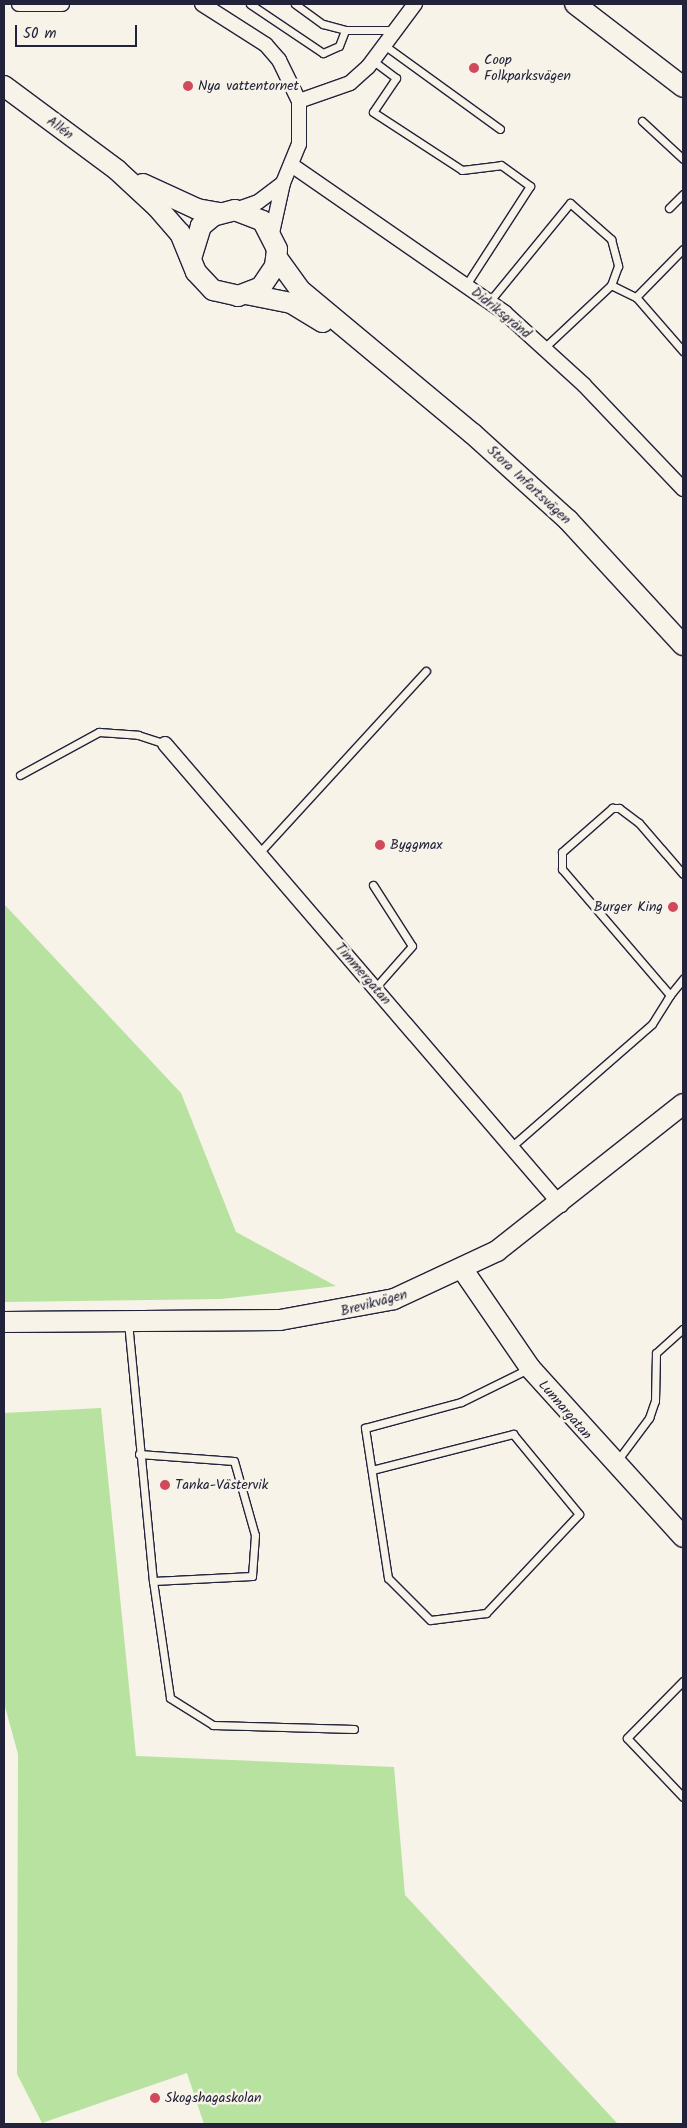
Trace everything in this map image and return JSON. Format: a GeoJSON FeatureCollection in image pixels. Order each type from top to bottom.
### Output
{"type":"FeatureCollection","features":[{"type":"Feature","properties":{"kind":"main road"},"geometry":{"type":"LineString","coordinates":[[575,4],[683,86]]}},
{"type":"Feature","properties":{"kind":"main road","name":"Allén"},"geometry":{"type":"LineString","coordinates":[[4,86],[117,170],[168,198],[228,211]]}},
{"type":"Feature","properties":{"kind":"main road","name":"Allén"},"geometry":{"type":"LineString","coordinates":[[117,170],[180,232],[192,256]]}},
{"type":"Feature","properties":{"kind":"main road"},"geometry":{"type":"LineString","coordinates":[[228,211],[257,216],[272,233],[277,258],[267,281],[246,294],[213,290],[200,280],[192,256],[201,226],[228,211]]}},
{"type":"Feature","properties":{"kind":"main road","name":"Stora Infartsvägen"},"geometry":{"type":"LineString","coordinates":[[277,258],[300,290],[359,343],[473,434],[568,520],[683,645]]}},
{"type":"Feature","properties":{"kind":"main road","name":"Stora Infartsvägen"},"geometry":{"type":"LineString","coordinates":[[246,294],[291,303],[359,343]]}},
{"type":"Feature","properties":{"kind":"main road","name":"Brevikvägen"},"geometry":{"type":"LineString","coordinates":[[4,1322],[309,1318],[394,1299],[463,1270],[561,1205],[683,1104]]}},
{"type":"Feature","properties":{"kind":"main road","name":"Lunnargatan"},"geometry":{"type":"LineString","coordinates":[[463,1270],[530,1368],[613,1464],[683,1537]]}},
{"type":"Feature","properties":{"kind":"street"},"geometry":{"type":"LineString","coordinates":[[19,4],[62,4]]}},
{"type":"Feature","properties":{"kind":"street"},"geometry":{"type":"LineString","coordinates":[[202,4],[266,45],[279,60],[299,101],[301,124],[294,166],[283,184],[272,233]]}},
{"type":"Feature","properties":{"kind":"street"},"geometry":{"type":"LineString","coordinates":[[299,101],[350,83],[372,60],[415,4]]}},
{"type":"Feature","properties":{"kind":"street","name":"Didriksgränd"},"geometry":{"type":"LineString","coordinates":[[294,166],[489,302],[544,348],[683,489]]}},
{"type":"Feature","properties":{"kind":"street"},"geometry":{"type":"LineString","coordinates":[[228,211],[258,202],[283,184]]}},
{"type":"Feature","properties":{"kind":"street","name":"Timmergatan"},"geometry":{"type":"LineString","coordinates":[[165,744],[561,1205]]}},
{"type":"Feature","properties":{"kind":"lane"},"geometry":{"type":"LineString","coordinates":[[250,4],[323,53],[339,46],[345,30]]}},
{"type":"Feature","properties":{"kind":"lane"},"geometry":{"type":"LineString","coordinates":[[294,4],[323,24],[345,30],[395,30]]}},
{"type":"Feature","properties":{"kind":"lane"},"geometry":{"type":"LineString","coordinates":[[384,45],[500,128]]}},
{"type":"Feature","properties":{"kind":"lane"},"geometry":{"type":"LineString","coordinates":[[372,60],[396,78],[373,112],[462,170],[500,165],[530,186],[466,285]]}},
{"type":"Feature","properties":{"kind":"lane"},"geometry":{"type":"LineString","coordinates":[[642,120],[683,159]]}},
{"type":"Feature","properties":{"kind":"lane"},"geometry":{"type":"LineString","coordinates":[[668,208],[683,194]]}},
{"type":"Feature","properties":{"kind":"lane"},"geometry":{"type":"LineString","coordinates":[[489,302],[570,202],[611,239],[618,266],[611,285],[544,348]]}},
{"type":"Feature","properties":{"kind":"lane"},"geometry":{"type":"LineString","coordinates":[[636,297],[683,249]]}},
{"type":"Feature","properties":{"kind":"lane"},"geometry":{"type":"LineString","coordinates":[[611,285],[636,297],[683,351]]}},
{"type":"Feature","properties":{"kind":"lane"},"geometry":{"type":"LineString","coordinates":[[259,853],[426,671]]}},
{"type":"Feature","properties":{"kind":"lane"},"geometry":{"type":"LineString","coordinates":[[20,775],[99,732],[138,735],[165,744]]}},
{"type":"Feature","properties":{"kind":"lane"},"geometry":{"type":"LineString","coordinates":[[670,995],[660,978],[562,869],[562,852],[612,808],[619,808],[639,823],[683,874]]}},
{"type":"Feature","properties":{"kind":"lane"},"geometry":{"type":"LineString","coordinates":[[373,885],[412,946],[375,988]]}},
{"type":"Feature","properties":{"kind":"lane"},"geometry":{"type":"LineString","coordinates":[[511,1147],[652,1024],[670,995],[683,979]]}},
{"type":"Feature","properties":{"kind":"lane"},"geometry":{"type":"LineString","coordinates":[[128,1319],[139,1454],[153,1581],[170,1698],[213,1725],[354,1729]]}},
{"type":"Feature","properties":{"kind":"lane"},"geometry":{"type":"LineString","coordinates":[[613,1464],[649,1418],[656,1353],[683,1329]]}},
{"type":"Feature","properties":{"kind":"lane"},"geometry":{"type":"LineString","coordinates":[[372,1470],[513,1434],[579,1514],[486,1613],[430,1620],[388,1578],[365,1428],[461,1402],[530,1368]]}},
{"type":"Feature","properties":{"kind":"lane"},"geometry":{"type":"LineString","coordinates":[[139,1454],[234,1461],[255,1534],[252,1576],[153,1581]]}},
{"type":"Feature","properties":{"kind":"lane"},"geometry":{"type":"LineString","coordinates":[[683,1681],[627,1738],[683,1797]]}},
{"type":"Feature","properties":{"kind":"green space"},"geometry":{"type":"Polygon","coordinates":[[[4,904],[181,1093],[236,1232],[336,1286],[221,1299],[4,1302],[4,904]]]}},
{"type":"Feature","properties":{"kind":"green space"},"geometry":{"type":"Polygon","coordinates":[[[101,1408],[136,1756],[394,1767],[405,1895],[618,2124],[204,2124],[187,2073],[42,2123],[17,2074],[18,1754],[4,1703],[4,1413],[101,1408]]]}},
{"type":"Feature","properties":{"kind":"place","name":"Coop Folkparksvägen"},"geometry":{"type":"Point","coordinates":[474,68]}},
{"type":"Feature","properties":{"kind":"place","name":"Nya vattentornet"},"geometry":{"type":"Point","coordinates":[188,86]}},
{"type":"Feature","properties":{"kind":"place","name":"Byggmax"},"geometry":{"type":"Point","coordinates":[380,845]}},
{"type":"Feature","properties":{"kind":"place","name":"Burger King"},"geometry":{"type":"Point","coordinates":[673,907]}},
{"type":"Feature","properties":{"kind":"place","name":"Tanka-Västervik"},"geometry":{"type":"Point","coordinates":[165,1485]}},
{"type":"Feature","properties":{"kind":"place","name":"Skogshagaskolan"},"geometry":{"type":"Point","coordinates":[155,2098]}}]}
